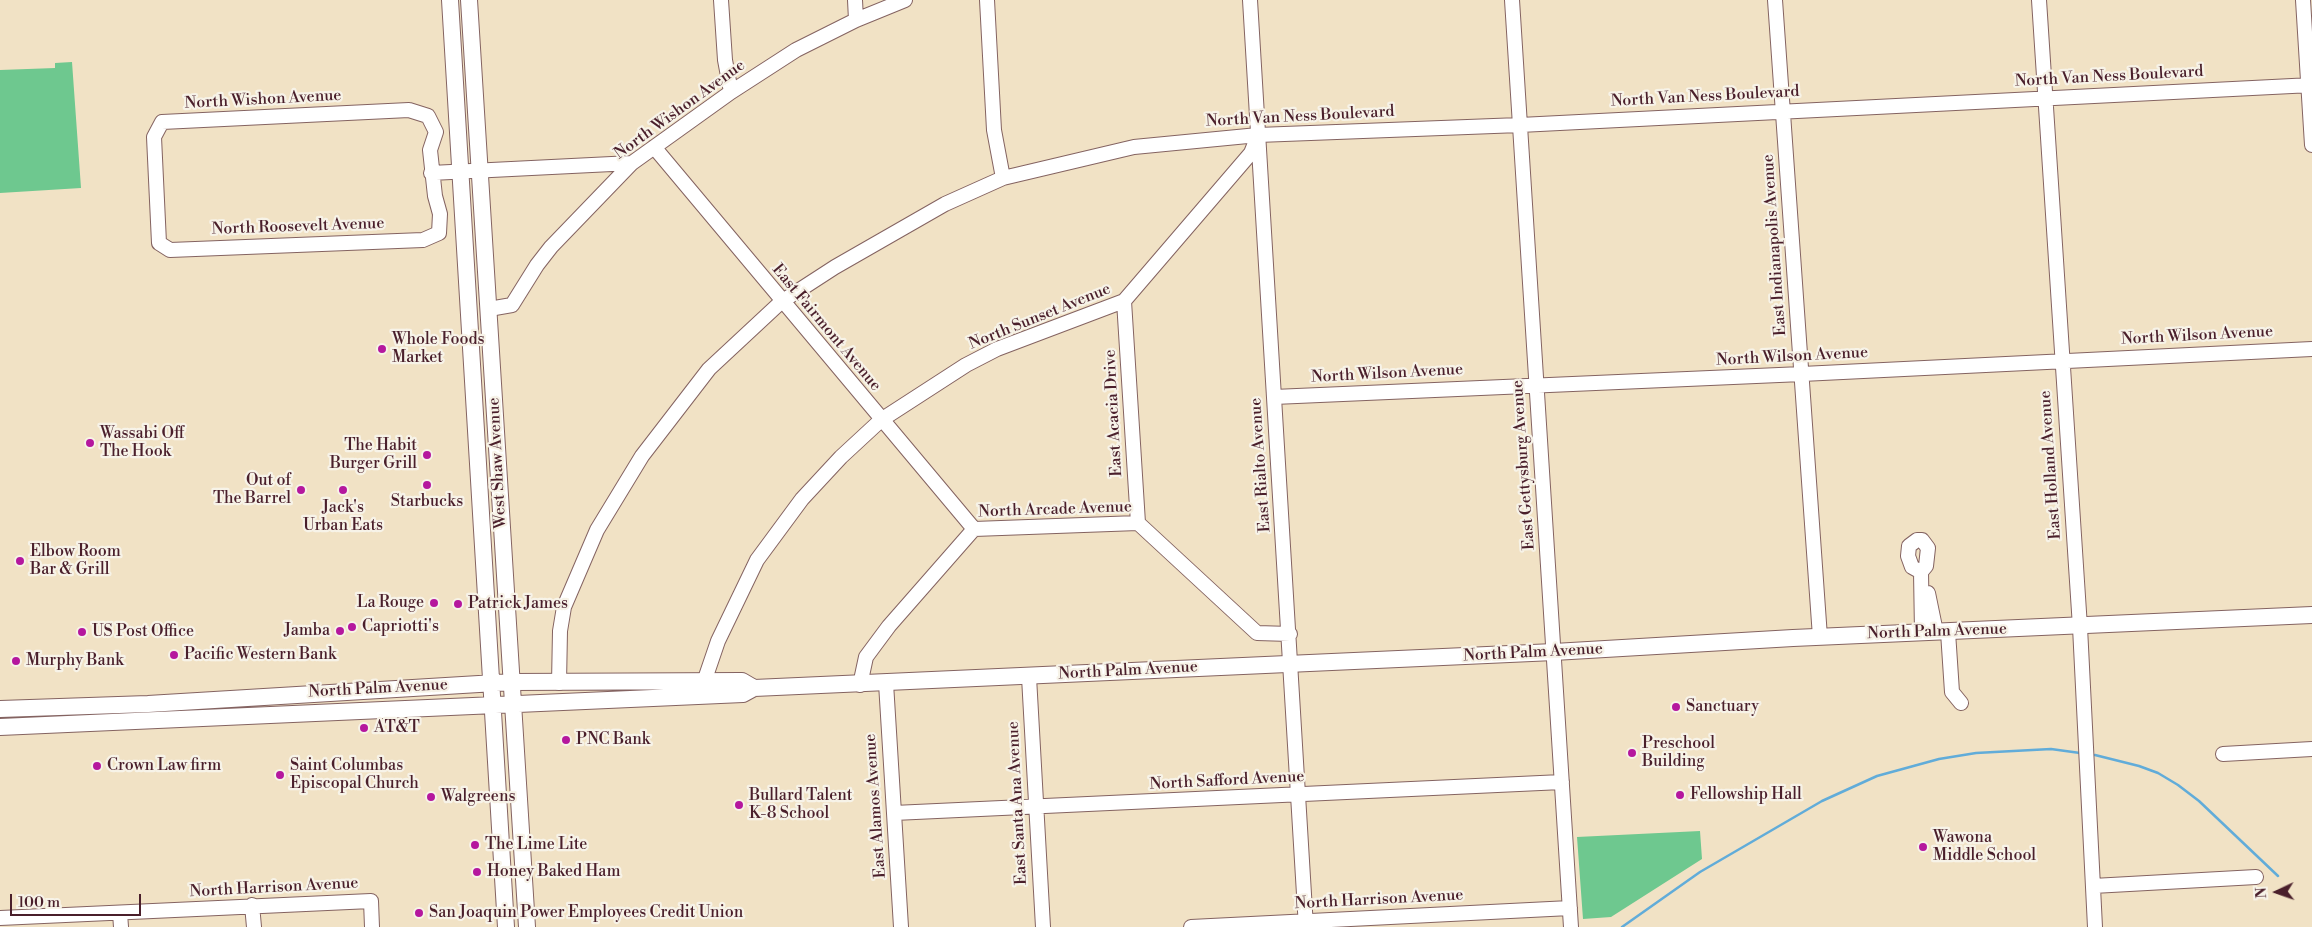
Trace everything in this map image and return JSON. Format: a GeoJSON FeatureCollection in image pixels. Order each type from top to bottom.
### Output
{"type":"FeatureCollection","features":[{"type":"Feature","properties":{"kind":"main road","name":"West Shaw Avenue"},"geometry":{"type":"LineString","coordinates":[[450,0],[506,927]]}},
{"type":"Feature","properties":{"kind":"main road","name":"West Shaw Avenue"},"geometry":{"type":"LineString","coordinates":[[469,0],[527,927]]}},
{"type":"Feature","properties":{"kind":"main road"},"geometry":{"type":"LineString","coordinates":[[474,382],[484,394],[488,456],[499,474]]}},
{"type":"Feature","properties":{"kind":"main road","name":"North Palm Avenue"},"geometry":{"type":"LineString","coordinates":[[0,727],[743,694],[754,688],[1029,677],[1554,652],[1820,637],[2080,627],[2312,615]]}},
{"type":"Feature","properties":{"kind":"main road","name":"North Palm Avenue"},"geometry":{"type":"LineString","coordinates":[[0,709],[148,704],[512,682],[742,681],[754,688]]}},
{"type":"Feature","properties":{"kind":"main road"},"geometry":{"type":"LineString","coordinates":[[26,726],[59,718],[136,713],[148,704]]}},
{"type":"Feature","properties":{"kind":"main road"},"geometry":{"type":"LineString","coordinates":[[505,909],[515,916],[516,927]]}},
{"type":"Feature","properties":{"kind":"street"},"geometry":{"type":"LineString","coordinates":[[721,0],[725,60],[732,92]]}},
{"type":"Feature","properties":{"kind":"street"},"geometry":{"type":"LineString","coordinates":[[855,0],[856,20]]}},
{"type":"Feature","properties":{"kind":"street","name":"North Wishon Avenue"},"geometry":{"type":"LineString","coordinates":[[489,309],[512,305],[537,265],[552,247],[632,164],[654,147],[796,50],[856,20],[905,0]]}},
{"type":"Feature","properties":{"kind":"street"},"geometry":{"type":"LineString","coordinates":[[987,0],[994,130],[1003,178]]}},
{"type":"Feature","properties":{"kind":"street","name":"East Rialto Avenue"},"geometry":{"type":"LineString","coordinates":[[1250,0],[1292,663],[1306,924]]}},
{"type":"Feature","properties":{"kind":"street","name":"East Gettysburg Avenue"},"geometry":{"type":"LineString","coordinates":[[1512,0],[1571,927]]}},
{"type":"Feature","properties":{"kind":"street","name":"East Indianapolis Avenue"},"geometry":{"type":"LineString","coordinates":[[1775,0],[1820,637]]}},
{"type":"Feature","properties":{"kind":"street","name":"East Holland Avenue"},"geometry":{"type":"LineString","coordinates":[[2039,0],[2080,627],[2095,927]]}},
{"type":"Feature","properties":{"kind":"street"},"geometry":{"type":"LineString","coordinates":[[2302,0],[2310,86],[2312,145]]}},
{"type":"Feature","properties":{"kind":"street","name":"North Van Ness Boulevard"},"geometry":{"type":"LineString","coordinates":[[559,683],[560,631],[564,607],[597,530],[618,492],[642,456],[709,369],[781,302],[886,236],[945,204],[1003,178],[1134,147],[1258,135],[1520,125],[2310,86]]}},
{"type":"Feature","properties":{"kind":"street","name":"North Wishon Avenue"},"geometry":{"type":"LineString","coordinates":[[159,243],[154,137],[162,122],[409,110],[428,116],[436,132],[430,150],[431,173],[440,214],[439,233]]}},
{"type":"Feature","properties":{"kind":"street","name":"North Sunset Avenue"},"geometry":{"type":"LineString","coordinates":[[704,682],[718,641],[748,576],[767,544],[802,499],[841,457],[881,420],[966,366],[997,349],[1124,302],[1251,154],[1258,135]]}},
{"type":"Feature","properties":{"kind":"street","name":"East Fairmont Avenue"},"geometry":{"type":"LineString","coordinates":[[654,147],[781,302],[974,529]]}},
{"type":"Feature","properties":{"kind":"street"},"geometry":{"type":"LineString","coordinates":[[431,173],[632,164]]}},
{"type":"Feature","properties":{"kind":"street","name":"North Roosevelt Avenue"},"geometry":{"type":"LineString","coordinates":[[159,243],[170,250],[423,240],[439,233]]}},
{"type":"Feature","properties":{"kind":"street","name":"East Acacia Drive"},"geometry":{"type":"LineString","coordinates":[[1124,302],[1138,522]]}},
{"type":"Feature","properties":{"kind":"street","name":"North Wilson Avenue"},"geometry":{"type":"LineString","coordinates":[[1274,397],[2312,349]]}},
{"type":"Feature","properties":{"kind":"street","name":"North Arcade Avenue"},"geometry":{"type":"LineString","coordinates":[[860,684],[866,657],[889,626],[974,529],[1138,522],[1257,633],[1265,635],[1290,634]]}},
{"type":"Feature","properties":{"kind":"street"},"geometry":{"type":"LineString","coordinates":[[1922,578],[1930,597],[1936,632],[1952,692],[1961,703]]}},
{"type":"Feature","properties":{"kind":"street","name":"East Santa Ana Avenue"},"geometry":{"type":"LineString","coordinates":[[1029,677],[1043,927]]}},
{"type":"Feature","properties":{"kind":"street","name":"East Alamos Avenue"},"geometry":{"type":"LineString","coordinates":[[886,683],[901,927]]}},
{"type":"Feature","properties":{"kind":"street"},"geometry":{"type":"LineString","coordinates":[[2223,754],[2312,749]]}},
{"type":"Feature","properties":{"kind":"street","name":"North Safford Avenue"},"geometry":{"type":"LineString","coordinates":[[894,813],[1562,782]]}},
{"type":"Feature","properties":{"kind":"street"},"geometry":{"type":"LineString","coordinates":[[2093,886],[2256,876]]}},
{"type":"Feature","properties":{"kind":"street","name":"North Harrison Avenue"},"geometry":{"type":"LineString","coordinates":[[0,918],[371,901],[372,927]]}},
{"type":"Feature","properties":{"kind":"street"},"geometry":{"type":"LineString","coordinates":[[252,906],[254,927]]}},
{"type":"Feature","properties":{"kind":"street","name":"North Harrison Avenue"},"geometry":{"type":"LineString","coordinates":[[1191,927],[1306,924],[1570,908]]}},
{"type":"Feature","properties":{"kind":"street"},"geometry":{"type":"LineString","coordinates":[[120,913],[121,927]]}},
{"type":"Feature","properties":{"kind":"green space"},"geometry":{"type":"Polygon","coordinates":[[[72,62],[81,188],[0,193],[0,70],[55,68],[55,63],[72,62]]]}},
{"type":"Feature","properties":{"kind":"green space"},"geometry":{"type":"Polygon","coordinates":[[[1700,831],[1702,859],[1611,917],[1583,919],[1577,837],[1700,831]]]}},
{"type":"Feature","properties":{"kind":"waterway"},"geometry":{"type":"LineString","coordinates":[[1622,927],[1700,872],[1822,801],[1877,776],[1939,759],[1976,753],[2051,749],[2080,753]]}},
{"type":"Feature","properties":{"kind":"waterway"},"geometry":{"type":"LineString","coordinates":[[2095,755],[2139,766],[2158,773],[2178,785],[2199,801],[2278,876]]}},
{"type":"Feature","properties":{"kind":"place","name":"Whole Foods Market"},"geometry":{"type":"Point","coordinates":[382,349]}},
{"type":"Feature","properties":{"kind":"place","name":"Wassabi Off The Hook"},"geometry":{"type":"Point","coordinates":[90,443]}},
{"type":"Feature","properties":{"kind":"place","name":"The Habit Burger Grill"},"geometry":{"type":"Point","coordinates":[427,455]}},
{"type":"Feature","properties":{"kind":"place","name":"Starbucks"},"geometry":{"type":"Point","coordinates":[427,485]}},
{"type":"Feature","properties":{"kind":"place","name":"Out of The Barrel"},"geometry":{"type":"Point","coordinates":[301,490]}},
{"type":"Feature","properties":{"kind":"place","name":"Jack's Urban Eats"},"geometry":{"type":"Point","coordinates":[343,490]}},
{"type":"Feature","properties":{"kind":"place","name":"Elbow Room Bar & Grill"},"geometry":{"type":"Point","coordinates":[20,561]}},
{"type":"Feature","properties":{"kind":"place","name":"La Rouge"},"geometry":{"type":"Point","coordinates":[434,603]}},
{"type":"Feature","properties":{"kind":"place","name":"Patrick James"},"geometry":{"type":"Point","coordinates":[458,604]}},
{"type":"Feature","properties":{"kind":"place","name":"Capriotti's"},"geometry":{"type":"Point","coordinates":[352,627]}},
{"type":"Feature","properties":{"kind":"place","name":"Jamba"},"geometry":{"type":"Point","coordinates":[340,631]}},
{"type":"Feature","properties":{"kind":"place","name":"US Post Office"},"geometry":{"type":"Point","coordinates":[82,632]}},
{"type":"Feature","properties":{"kind":"place","name":"Pacific Western Bank"},"geometry":{"type":"Point","coordinates":[174,655]}},
{"type":"Feature","properties":{"kind":"place","name":"Murphy Bank"},"geometry":{"type":"Point","coordinates":[16,661]}},
{"type":"Feature","properties":{"kind":"place","name":"Sanctuary"},"geometry":{"type":"Point","coordinates":[1676,707]}},
{"type":"Feature","properties":{"kind":"place","name":"AT&T"},"geometry":{"type":"Point","coordinates":[364,728]}},
{"type":"Feature","properties":{"kind":"place","name":"PNC Bank"},"geometry":{"type":"Point","coordinates":[566,740]}},
{"type":"Feature","properties":{"kind":"place","name":"Preschool Building"},"geometry":{"type":"Point","coordinates":[1632,753]}},
{"type":"Feature","properties":{"kind":"place","name":"Crown Law firm"},"geometry":{"type":"Point","coordinates":[97,766]}},
{"type":"Feature","properties":{"kind":"place","name":"Saint Columbas Episcopal Church"},"geometry":{"type":"Point","coordinates":[280,775]}},
{"type":"Feature","properties":{"kind":"place","name":"Fellowship Hall"},"geometry":{"type":"Point","coordinates":[1680,795]}},
{"type":"Feature","properties":{"kind":"place","name":"Walgreens"},"geometry":{"type":"Point","coordinates":[431,797]}},
{"type":"Feature","properties":{"kind":"place","name":"Bullard Talent K-8 School"},"geometry":{"type":"Point","coordinates":[739,805]}},
{"type":"Feature","properties":{"kind":"place","name":"The Lime Lite"},"geometry":{"type":"Point","coordinates":[475,845]}},
{"type":"Feature","properties":{"kind":"place","name":"Wawona Middle School"},"geometry":{"type":"Point","coordinates":[1923,847]}},
{"type":"Feature","properties":{"kind":"place","name":"Honey Baked Ham"},"geometry":{"type":"Point","coordinates":[477,872]}},
{"type":"Feature","properties":{"kind":"place","name":"San Joaquin Power Employees Credit Union"},"geometry":{"type":"Point","coordinates":[419,913]}}]}
